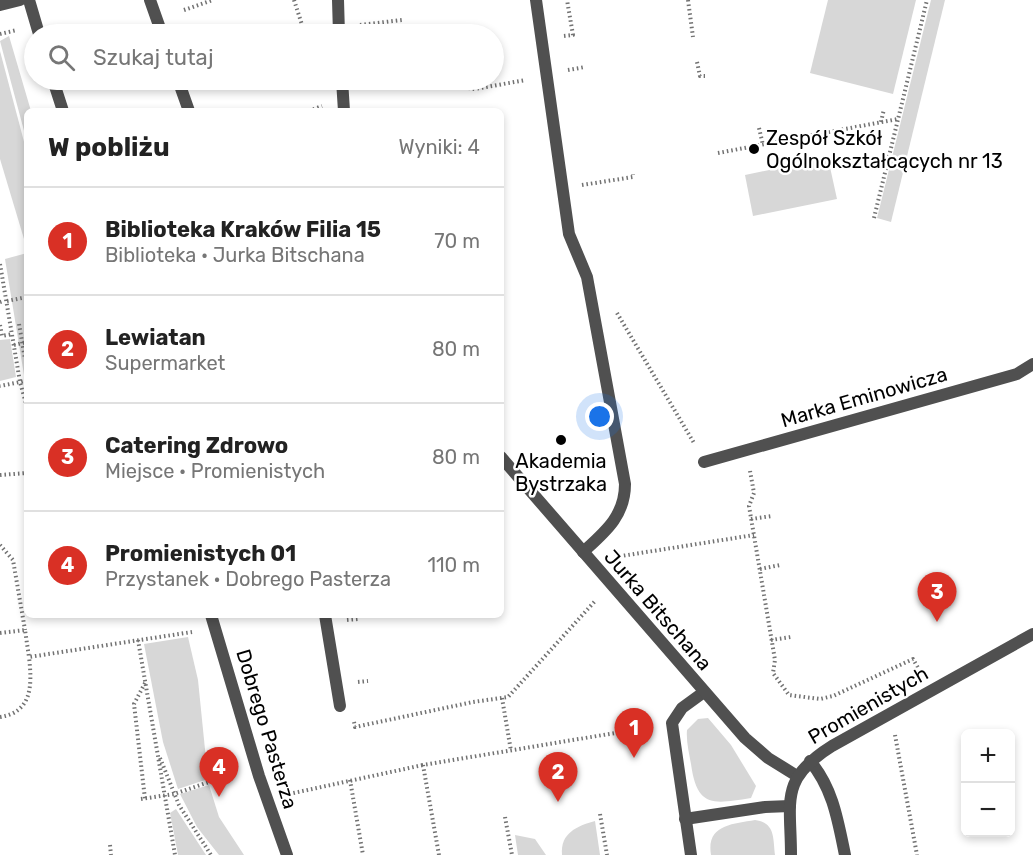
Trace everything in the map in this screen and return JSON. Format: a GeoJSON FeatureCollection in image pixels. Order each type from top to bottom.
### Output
{"type":"FeatureCollection","features":[{"type":"Feature","properties":{"kind":"street"},"geometry":{"type":"LineString","coordinates":[[0,5],[20,0]]}},
{"type":"Feature","properties":{"kind":"street"},"geometry":{"type":"LineString","coordinates":[[29,0],[36,24]]}},
{"type":"Feature","properties":{"kind":"street"},"geometry":{"type":"LineString","coordinates":[[150,0],[158,24]]}},
{"type":"Feature","properties":{"kind":"street"},"geometry":{"type":"LineString","coordinates":[[338,0],[339,24]]}},
{"type":"Feature","properties":{"kind":"street"},"geometry":{"type":"LineString","coordinates":[[536,0],[569,234],[587,277],[626,484],[625,501],[618,516],[583,552]]}},
{"type":"Feature","properties":{"kind":"street"},"geometry":{"type":"LineString","coordinates":[[56,90],[62,108]]}},
{"type":"Feature","properties":{"kind":"street"},"geometry":{"type":"LineString","coordinates":[[182,90],[188,108]]}},
{"type":"Feature","properties":{"kind":"street"},"geometry":{"type":"LineString","coordinates":[[343,90],[344,108]]}},
{"type":"Feature","properties":{"kind":"street","name":"Marka Eminowicza"},"geometry":{"type":"LineString","coordinates":[[704,462],[1017,374],[1033,364]]}},
{"type":"Feature","properties":{"kind":"street","name":"Jurka Bitschana"},"geometry":{"type":"LineString","coordinates":[[504,460],[745,738],[768,758],[797,776]]}},
{"type":"Feature","properties":{"kind":"street","name":"Dobrego Pasterza"},"geometry":{"type":"LineString","coordinates":[[212,618],[259,776],[287,855]]}},
{"type":"Feature","properties":{"kind":"street"},"geometry":{"type":"LineString","coordinates":[[325,618],[340,706]]}},
{"type":"Feature","properties":{"kind":"street","name":"Promienistych"},"geometry":{"type":"LineString","coordinates":[[791,855],[790,806],[797,776],[810,761],[832,746],[1033,634]]}},
{"type":"Feature","properties":{"kind":"street"},"geometry":{"type":"LineString","coordinates":[[691,855],[672,723],[682,708],[704,692]]}},
{"type":"Feature","properties":{"kind":"street"},"geometry":{"type":"LineString","coordinates":[[810,761],[824,780],[832,799],[845,855]]}},
{"type":"Feature","properties":{"kind":"street"},"geometry":{"type":"LineString","coordinates":[[685,819],[765,807],[790,806]]}},
{"type":"Feature","properties":{"kind":"path"},"geometry":{"type":"LineString","coordinates":[[184,10],[213,0]]}},
{"type":"Feature","properties":{"kind":"path"},"geometry":{"type":"LineString","coordinates":[[294,0],[302,24]]}},
{"type":"Feature","properties":{"kind":"path"},"geometry":{"type":"LineString","coordinates":[[688,0],[693,37]]}},
{"type":"Feature","properties":{"kind":"path"},"geometry":{"type":"LineString","coordinates":[[874,218],[927,0]]}},
{"type":"Feature","properties":{"kind":"path"},"geometry":{"type":"LineString","coordinates":[[368,24],[402,20]]}},
{"type":"Feature","properties":{"kind":"path"},"geometry":{"type":"LineString","coordinates":[[0,34],[18,30]]}},
{"type":"Feature","properties":{"kind":"path"},"geometry":{"type":"LineString","coordinates":[[697,62],[700,76],[705,76]]}},
{"type":"Feature","properties":{"kind":"path"},"geometry":{"type":"LineString","coordinates":[[504,84],[539,77],[546,66]]}},
{"type":"Feature","properties":{"kind":"path"},"geometry":{"type":"LineString","coordinates":[[563,71],[585,68]]}},
{"type":"Feature","properties":{"kind":"path"},"geometry":{"type":"LineString","coordinates":[[881,122],[884,109]]}},
{"type":"Feature","properties":{"kind":"path"},"geometry":{"type":"LineString","coordinates":[[718,153],[898,119]]}},
{"type":"Feature","properties":{"kind":"path"},"geometry":{"type":"LineString","coordinates":[[759,128],[763,145]]}},
{"type":"Feature","properties":{"kind":"path"},"geometry":{"type":"LineString","coordinates":[[579,186],[633,177],[633,174]]}},
{"type":"Feature","properties":{"kind":"path"},"geometry":{"type":"LineString","coordinates":[[0,264],[3,301],[13,334],[24,396]]}},
{"type":"Feature","properties":{"kind":"path"},"geometry":{"type":"LineString","coordinates":[[3,301],[24,298]]}},
{"type":"Feature","properties":{"kind":"path"},"geometry":{"type":"LineString","coordinates":[[616,310],[704,462]]}},
{"type":"Feature","properties":{"kind":"path"},"geometry":{"type":"LineString","coordinates":[[19,324],[24,340]]}},
{"type":"Feature","properties":{"kind":"path"},"geometry":{"type":"LineString","coordinates":[[0,325],[2,336],[13,334]]}},
{"type":"Feature","properties":{"kind":"path"},"geometry":{"type":"LineString","coordinates":[[14,345],[24,343]]}},
{"type":"Feature","properties":{"kind":"path"},"geometry":{"type":"LineString","coordinates":[[0,386],[24,381]]}},
{"type":"Feature","properties":{"kind":"path"},"geometry":{"type":"LineString","coordinates":[[747,451],[754,493],[749,506],[775,660],[773,673],[789,695],[820,699],[834,696],[913,659],[921,674]]}},
{"type":"Feature","properties":{"kind":"path"},"geometry":{"type":"LineString","coordinates":[[0,475],[24,473]]}},
{"type":"Feature","properties":{"kind":"path"},"geometry":{"type":"LineString","coordinates":[[751,519],[772,516]]}},
{"type":"Feature","properties":{"kind":"path"},"geometry":{"type":"LineString","coordinates":[[613,557],[754,535]]}},
{"type":"Feature","properties":{"kind":"path"},"geometry":{"type":"LineString","coordinates":[[0,545],[13,560],[31,680],[28,698],[17,711],[0,717]]}},
{"type":"Feature","properties":{"kind":"path"},"geometry":{"type":"LineString","coordinates":[[760,569],[780,566]]}},
{"type":"Feature","properties":{"kind":"path"},"geometry":{"type":"LineString","coordinates":[[353,716],[355,727],[508,698],[598,597]]}},
{"type":"Feature","properties":{"kind":"path"},"geometry":{"type":"LineString","coordinates":[[0,633],[25,630]]}},
{"type":"Feature","properties":{"kind":"path"},"geometry":{"type":"LineString","coordinates":[[29,657],[193,632]]}},
{"type":"Feature","properties":{"kind":"path"},"geometry":{"type":"LineString","coordinates":[[771,640],[791,637]]}},
{"type":"Feature","properties":{"kind":"path"},"geometry":{"type":"LineString","coordinates":[[138,640],[175,855]]}},
{"type":"Feature","properties":{"kind":"path"},"geometry":{"type":"LineString","coordinates":[[145,682],[134,704],[143,799],[174,794],[224,777]]}},
{"type":"Feature","properties":{"kind":"path"},"geometry":{"type":"LineString","coordinates":[[502,698],[511,751]]}},
{"type":"Feature","properties":{"kind":"path"},"geometry":{"type":"LineString","coordinates":[[285,795],[423,765],[495,755],[672,723]]}},
{"type":"Feature","properties":{"kind":"path"},"geometry":{"type":"LineString","coordinates":[[895,734],[917,855]]}},
{"type":"Feature","properties":{"kind":"path"},"geometry":{"type":"LineString","coordinates":[[157,750],[174,794],[189,823],[211,855]]}},
{"type":"Feature","properties":{"kind":"path"},"geometry":{"type":"LineString","coordinates":[[423,765],[439,855]]}},
{"type":"Feature","properties":{"kind":"path"},"geometry":{"type":"LineString","coordinates":[[350,780],[363,855]]}},
{"type":"Feature","properties":{"kind":"path"},"geometry":{"type":"LineString","coordinates":[[600,814],[607,855]]}},
{"type":"Feature","properties":{"kind":"path"},"geometry":{"type":"LineString","coordinates":[[505,817],[512,855]]}},
{"type":"Feature","properties":{"kind":"path"},"geometry":{"type":"LineString","coordinates":[[110,845],[111,855]]}},
{"type":"Feature","properties":{"kind":"shaded area"},"geometry":{"type":"Polygon","coordinates":[[[828,0],[916,0],[893,94],[810,73],[828,0]]]}},
{"type":"Feature","properties":{"kind":"shaded area"},"geometry":{"type":"Polygon","coordinates":[[[931,0],[945,0],[891,222],[877,218],[931,0]]]}},
{"type":"Feature","properties":{"kind":"shaded area"},"geometry":{"type":"Polygon","coordinates":[[[9,36],[30,108],[24,108],[24,131],[0,41],[9,36]]]}},
{"type":"Feature","properties":{"kind":"shaded area"},"geometry":{"type":"Polygon","coordinates":[[[0,51],[24,142],[24,239],[0,159],[0,51]]]}},
{"type":"Feature","properties":{"kind":"shaded area"},"geometry":{"type":"Polygon","coordinates":[[[828,158],[837,199],[753,216],[745,175],[828,158]]]}},
{"type":"Feature","properties":{"kind":"shaded area"},"geometry":{"type":"Polygon","coordinates":[[[24,254],[24,375],[5,259],[24,254]]]}},
{"type":"Feature","properties":{"kind":"shaded area"},"geometry":{"type":"Polygon","coordinates":[[[10,339],[16,377],[0,381],[0,340],[10,339]]]}},
{"type":"Feature","properties":{"kind":"shaded area"},"geometry":{"type":"Polygon","coordinates":[[[188,637],[198,680],[208,779],[178,789],[163,742],[144,644],[188,637]]]}},
{"type":"Feature","properties":{"kind":"shaded area"},"geometry":{"type":"Polygon","coordinates":[[[708,718],[731,745],[756,786],[751,798],[726,801],[709,800],[698,789],[694,778],[687,730],[698,719],[708,718]]]}},
{"type":"Feature","properties":{"kind":"shaded area"},"geometry":{"type":"Polygon","coordinates":[[[209,785],[219,817],[244,855],[219,855],[197,827],[180,794],[209,785]]]}},
{"type":"Feature","properties":{"kind":"shaded area"},"geometry":{"type":"Polygon","coordinates":[[[176,809],[206,855],[178,855],[170,813],[176,809]]]}},
{"type":"Feature","properties":{"kind":"shaded area"},"geometry":{"type":"Polygon","coordinates":[[[755,820],[770,828],[775,855],[711,855],[713,837],[722,828],[755,820]]]}},
{"type":"Feature","properties":{"kind":"shaded area"},"geometry":{"type":"Polygon","coordinates":[[[595,821],[600,855],[562,855],[562,847],[567,836],[576,828],[595,821]]]}},
{"type":"Feature","properties":{"kind":"shaded area"},"geometry":{"type":"Polygon","coordinates":[[[515,835],[535,839],[546,855],[518,855],[515,835]]]}},
{"type":"Feature","properties":{"kind":"place","name":"Zespół Szkół Ogólnokształcących nr 13"},"geometry":{"type":"Point","coordinates":[754,149]}},
{"type":"Feature","properties":{"kind":"place","name":"Akademia Bystrzaka"},"geometry":{"type":"Point","coordinates":[561,440]}},
{"type":"Feature","properties":{"kind":"place","name":"Catering Zdrowo"},"geometry":{"type":"Point","coordinates":[937,622]}},
{"type":"Feature","properties":{"kind":"place","name":"Biblioteka Kraków Filia 15"},"geometry":{"type":"Point","coordinates":[634,758]}},
{"type":"Feature","properties":{"kind":"place","name":"Promienistych 01"},"geometry":{"type":"Point","coordinates":[219,797]}},
{"type":"Feature","properties":{"kind":"place","name":"Lewiatan"},"geometry":{"type":"Point","coordinates":[558,802]}}]}
